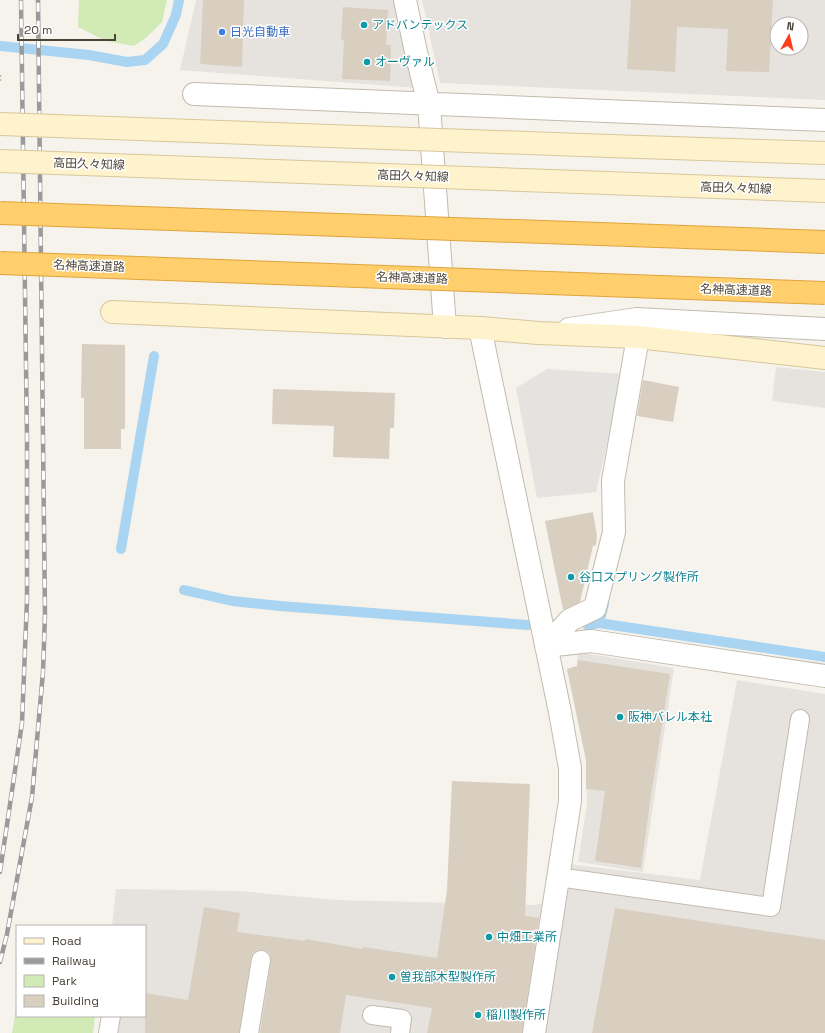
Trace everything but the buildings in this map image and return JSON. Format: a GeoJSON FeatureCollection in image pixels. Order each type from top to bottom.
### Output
{"type":"FeatureCollection","features":[{"type":"Feature","properties":{"kind":"highway"},"geometry":{"type":"LineString","coordinates":[[0,213],[825,242]]}},
{"type":"Feature","properties":{"kind":"highway","name":"名神高速道路"},"geometry":{"type":"LineString","coordinates":[[0,263],[825,293]]}},
{"type":"Feature","properties":{"kind":"main road"},"geometry":{"type":"LineString","coordinates":[[0,124],[825,153]]}},
{"type":"Feature","properties":{"kind":"main road","name":"高田久々知線"},"geometry":{"type":"LineString","coordinates":[[0,161],[825,191]]}},
{"type":"Feature","properties":{"kind":"main road"},"geometry":{"type":"LineString","coordinates":[[112,312],[480,328],[538,333],[638,337],[825,358]]}},
{"type":"Feature","properties":{"kind":"street"},"geometry":{"type":"LineString","coordinates":[[405,0],[429,105],[445,327]]}},
{"type":"Feature","properties":{"kind":"street"},"geometry":{"type":"LineString","coordinates":[[194,94],[429,105],[825,120]]}},
{"type":"Feature","properties":{"kind":"street"},"geometry":{"type":"LineString","coordinates":[[538,333],[637,319],[825,329]]}},
{"type":"Feature","properties":{"kind":"street"},"geometry":{"type":"LineString","coordinates":[[480,328],[560,712],[570,768],[570,801],[534,1033]]}},
{"type":"Feature","properties":{"kind":"street"},"geometry":{"type":"LineString","coordinates":[[546,646],[570,620],[595,608],[614,532],[614,481],[638,337]]}},
{"type":"Feature","properties":{"kind":"street"},"geometry":{"type":"LineString","coordinates":[[546,646],[591,641],[825,676]]}},
{"type":"Feature","properties":{"kind":"lane"},"geometry":{"type":"LineString","coordinates":[[558,878],[771,907],[800,719]]}},
{"type":"Feature","properties":{"kind":"lane"},"geometry":{"type":"LineString","coordinates":[[249,1033],[261,960]]}},
{"type":"Feature","properties":{"kind":"lane"},"geometry":{"type":"LineString","coordinates":[[372,1014],[402,1019],[400,1033]]}},
{"type":"Feature","properties":{"kind":"lane"},"geometry":{"type":"LineString","coordinates":[[108,1033],[111,1017]]}},
{"type":"Feature","properties":{"kind":"path"},"geometry":{"type":"LineString","coordinates":[[0,75],[0,82]]}},
{"type":"Feature","properties":{"kind":"shaded area"},"geometry":{"type":"Polygon","coordinates":[[[196,0],[398,0],[417,88],[180,70],[196,0]]]}},
{"type":"Feature","properties":{"kind":"shaded area"},"geometry":{"type":"Polygon","coordinates":[[[422,0],[825,0],[825,100],[440,83],[422,0]]]}},
{"type":"Feature","properties":{"kind":"shaded area"},"geometry":{"type":"Polygon","coordinates":[[[776,367],[825,372],[825,408],[772,401],[776,367]]]}},
{"type":"Feature","properties":{"kind":"shaded area"},"geometry":{"type":"Polygon","coordinates":[[[547,369],[623,374],[596,492],[537,498],[516,388],[547,369]]]}},
{"type":"Feature","properties":{"kind":"shaded area","name":"阪神バレル本社"},"geometry":{"type":"Polygon","coordinates":[[[578,652],[674,668],[643,872],[578,862],[587,803],[586,760],[567,669],[577,666],[578,652]]]}},
{"type":"Feature","properties":{"kind":"shaded area"},"geometry":{"type":"Polygon","coordinates":[[[737,680],[825,694],[825,1033],[538,1033],[561,863],[700,880],[737,680]]]}},
{"type":"Feature","properties":{"kind":"shaded area"},"geometry":{"type":"Polygon","coordinates":[[[116,889],[239,891],[336,900],[536,905],[549,901],[529,1033],[99,1033],[101,1017],[146,1017],[146,925],[112,925],[116,889]]]}},
{"type":"Feature","properties":{"kind":"green space"},"geometry":{"type":"Polygon","coordinates":[[[79,0],[167,0],[162,22],[147,37],[134,46],[106,41],[78,27],[79,0]]]}},
{"type":"Feature","properties":{"kind":"green space"},"geometry":{"type":"Polygon","coordinates":[[[16,1010],[16,1017],[95,1017],[93,1033],[12,1033],[16,1010]]]}},
{"type":"Feature","properties":{"kind":"waterway"},"geometry":{"type":"LineString","coordinates":[[0,46],[89,55],[127,62],[145,60],[163,44],[176,15],[179,0]]}},
{"type":"Feature","properties":{"kind":"waterway"},"geometry":{"type":"LineString","coordinates":[[121,549],[154,356]]}},
{"type":"Feature","properties":{"kind":"waterway"},"geometry":{"type":"LineString","coordinates":[[184,590],[232,601],[280,606],[528,625]]}},
{"type":"Feature","properties":{"kind":"waterway"},"geometry":{"type":"LineString","coordinates":[[599,623],[604,604]]}},
{"type":"Feature","properties":{"kind":"waterway"},"geometry":{"type":"LineString","coordinates":[[588,626],[599,623],[825,657]]}},
{"type":"Feature","properties":{"kind":"railway"},"geometry":{"type":"LineString","coordinates":[[0,872],[22,723],[27,600],[27,439],[21,0]]}},
{"type":"Feature","properties":{"kind":"railway"},"geometry":{"type":"LineString","coordinates":[[0,962],[7,934],[32,797],[43,672],[45,614],[38,0]]}},
{"type":"Feature","properties":{"kind":"place","name":"アドバンテックス"},"geometry":{"type":"Point","coordinates":[364,25]}},
{"type":"Feature","properties":{"kind":"place","name":"日光自動車"},"geometry":{"type":"Point","coordinates":[222,32]}},
{"type":"Feature","properties":{"kind":"place","name":"オーヴァル"},"geometry":{"type":"Point","coordinates":[367,62]}},
{"type":"Feature","properties":{"kind":"place","name":"谷口スプリング製作所"},"geometry":{"type":"Point","coordinates":[571,577]}},
{"type":"Feature","properties":{"kind":"place","name":"阪神バレル本社"},"geometry":{"type":"Point","coordinates":[620,717]}},
{"type":"Feature","properties":{"kind":"place","name":"中畑工業所"},"geometry":{"type":"Point","coordinates":[489,937]}},
{"type":"Feature","properties":{"kind":"place","name":"曽我部木型製作所"},"geometry":{"type":"Point","coordinates":[392,977]}},
{"type":"Feature","properties":{"kind":"place","name":"稲川製作所"},"geometry":{"type":"Point","coordinates":[478,1015]}}]}
